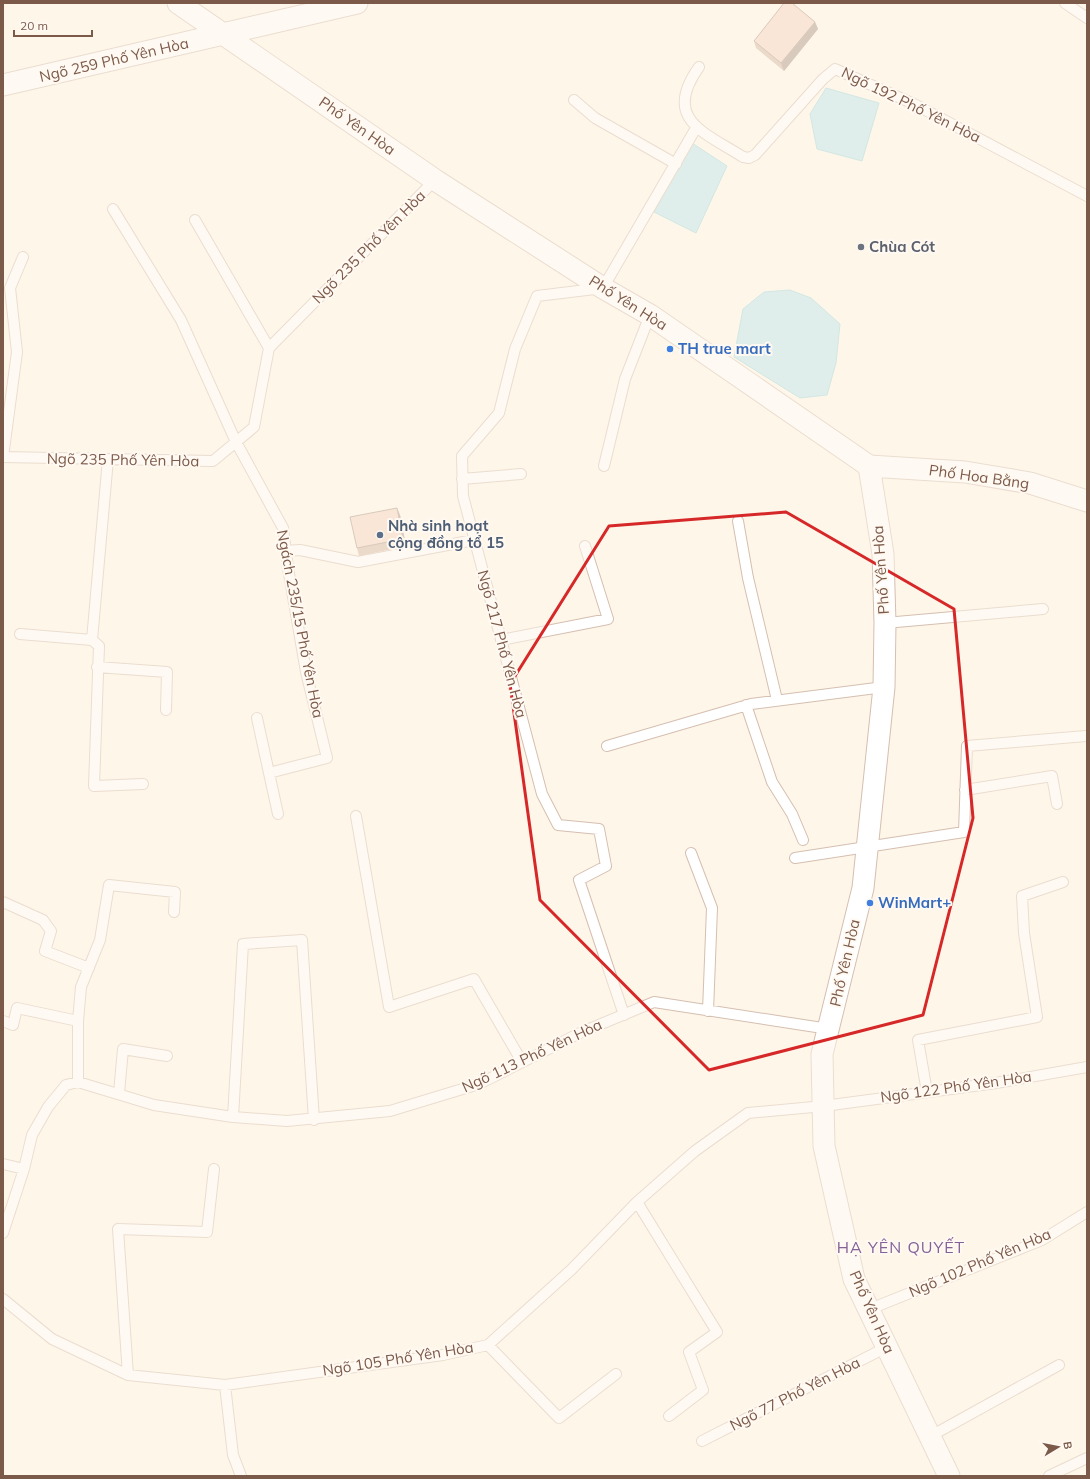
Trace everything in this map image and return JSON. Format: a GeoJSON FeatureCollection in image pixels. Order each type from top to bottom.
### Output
{"type":"FeatureCollection","features":[{"type":"Feature","properties":{"kind":"street","name":"Ngõ 259 Phố Yên Hòa"},"geometry":{"type":"LineString","coordinates":[[3,86],[357,3]]}},
{"type":"Feature","properties":{"kind":"street","name":"Phố Yên Hòa"},"geometry":{"type":"LineString","coordinates":[[190,8],[224,34],[436,180],[603,288],[650,315],[869,466],[883,554],[885,623],[884,687],[863,888],[822,1054],[824,1146],[854,1279],[870,1309],[929,1437],[949,1476]]}},
{"type":"Feature","properties":{"kind":"street","name":"Phố Hoa Bằng"},"geometry":{"type":"LineString","coordinates":[[869,466],[965,472],[1015,480],[1030,483],[1087,502]]}},
{"type":"Feature","properties":{"kind":"lane"},"geometry":{"type":"LineString","coordinates":[[1065,3],[1087,18]]}},
{"type":"Feature","properties":{"kind":"lane"},"geometry":{"type":"LineString","coordinates":[[603,288],[696,128],[688,115],[685,99],[686,88],[699,67]]}},
{"type":"Feature","properties":{"kind":"lane","name":"Ngõ 192 Phố Yên Hòa"},"geometry":{"type":"LineString","coordinates":[[696,128],[735,153],[749,158],[755,155],[823,79],[833,70],[838,70],[914,104],[1087,196]]}},
{"type":"Feature","properties":{"kind":"lane"},"geometry":{"type":"LineString","coordinates":[[574,100],[595,118],[676,164]]}},
{"type":"Feature","properties":{"kind":"lane","name":"Ngõ 235 Phố Yên Hòa"},"geometry":{"type":"LineString","coordinates":[[23,256],[10,288],[17,352],[3,457],[213,461],[254,427],[269,348],[436,180]]}},
{"type":"Feature","properties":{"kind":"lane"},"geometry":{"type":"LineString","coordinates":[[113,209],[181,320],[236,442]]}},
{"type":"Feature","properties":{"kind":"lane"},"geometry":{"type":"LineString","coordinates":[[195,220],[269,348]]}},
{"type":"Feature","properties":{"kind":"lane","name":"Ngõ 217 Phố Yên Hòa"},"geometry":{"type":"LineString","coordinates":[[603,288],[537,296],[515,349],[499,413],[462,456],[462,496],[542,794],[558,825],[599,829],[606,866],[579,880],[624,1015]]}},
{"type":"Feature","properties":{"kind":"lane"},"geometry":{"type":"LineString","coordinates":[[604,466],[625,379],[650,315]]}},
{"type":"Feature","properties":{"kind":"lane","name":"Ngách 235/15 Phố Yên Hòa"},"geometry":{"type":"LineString","coordinates":[[236,442],[283,528],[306,672],[327,758],[269,773]]}},
{"type":"Feature","properties":{"kind":"lane"},"geometry":{"type":"LineString","coordinates":[[92,640],[108,459]]}},
{"type":"Feature","properties":{"kind":"lane"},"geometry":{"type":"LineString","coordinates":[[462,479],[521,474]]}},
{"type":"Feature","properties":{"kind":"lane"},"geometry":{"type":"LineString","coordinates":[[738,521],[748,578],[777,700]]}},
{"type":"Feature","properties":{"kind":"lane"},"geometry":{"type":"LineString","coordinates":[[286,551],[300,550],[358,562],[474,540]]}},
{"type":"Feature","properties":{"kind":"lane"},"geometry":{"type":"LineString","coordinates":[[501,640],[608,619],[585,546]]}},
{"type":"Feature","properties":{"kind":"lane"},"geometry":{"type":"LineString","coordinates":[[885,623],[1044,609]]}},
{"type":"Feature","properties":{"kind":"lane"},"geometry":{"type":"LineString","coordinates":[[20,634],[92,640],[99,646],[97,667],[94,786],[143,784]]}},
{"type":"Feature","properties":{"kind":"lane"},"geometry":{"type":"LineString","coordinates":[[97,667],[167,672],[166,710]]}},
{"type":"Feature","properties":{"kind":"lane"},"geometry":{"type":"LineString","coordinates":[[607,746],[746,705],[884,687]]}},
{"type":"Feature","properties":{"kind":"lane"},"geometry":{"type":"LineString","coordinates":[[746,705],[772,782],[792,814],[803,840]]}},
{"type":"Feature","properties":{"kind":"lane"},"geometry":{"type":"LineString","coordinates":[[257,718],[278,814]]}},
{"type":"Feature","properties":{"kind":"lane"},"geometry":{"type":"LineString","coordinates":[[795,858],[964,832],[967,746],[1086,736]]}},
{"type":"Feature","properties":{"kind":"lane"},"geometry":{"type":"LineString","coordinates":[[965,790],[1052,776],[1057,804]]}},
{"type":"Feature","properties":{"kind":"lane"},"geometry":{"type":"LineString","coordinates":[[356,816],[390,1007],[474,979],[522,1062]]}},
{"type":"Feature","properties":{"kind":"lane"},"geometry":{"type":"LineString","coordinates":[[691,853],[712,908],[708,1011]]}},
{"type":"Feature","properties":{"kind":"lane"},"geometry":{"type":"LineString","coordinates":[[927,1092],[918,1040],[1037,1017],[1024,933],[1022,896],[1063,882]]}},
{"type":"Feature","properties":{"kind":"lane"},"geometry":{"type":"LineString","coordinates":[[3,1234],[24,1169],[32,1135],[48,1107],[66,1085],[78,1082],[78,1021],[81,987],[100,940],[109,885],[175,892],[174,912]]}},
{"type":"Feature","properties":{"kind":"lane"},"geometry":{"type":"LineString","coordinates":[[3,902],[44,920],[51,931],[45,951],[89,968]]}},
{"type":"Feature","properties":{"kind":"lane"},"geometry":{"type":"LineString","coordinates":[[233,1117],[244,944],[302,940],[314,1120]]}},
{"type":"Feature","properties":{"kind":"lane","name":"Ngõ 113 Phố Yên Hòa"},"geometry":{"type":"LineString","coordinates":[[78,1082],[119,1093],[154,1105],[233,1117],[287,1122],[390,1111],[479,1084],[582,1032],[654,1002],[829,1029]]}},
{"type":"Feature","properties":{"kind":"lane"},"geometry":{"type":"LineString","coordinates":[[3,1021],[13,1025],[17,1008],[78,1021]]}},
{"type":"Feature","properties":{"kind":"lane"},"geometry":{"type":"LineString","coordinates":[[119,1093],[123,1049],[167,1056]]}},
{"type":"Feature","properties":{"kind":"lane","name":"Ngõ 122 Phố Yên Hòa"},"geometry":{"type":"LineString","coordinates":[[824,1106],[996,1083],[1087,1067]]}},
{"type":"Feature","properties":{"kind":"lane","name":"Ngõ 105 Phố Yên Hòa"},"geometry":{"type":"LineString","coordinates":[[3,1299],[52,1339],[128,1375],[225,1386],[443,1355],[488,1345],[572,1269],[638,1202],[695,1150],[748,1113],[824,1106]]}},
{"type":"Feature","properties":{"kind":"lane"},"geometry":{"type":"LineString","coordinates":[[3,1164],[24,1169]]}},
{"type":"Feature","properties":{"kind":"lane"},"geometry":{"type":"LineString","coordinates":[[128,1375],[118,1229],[207,1232],[214,1169]]}},
{"type":"Feature","properties":{"kind":"lane"},"geometry":{"type":"LineString","coordinates":[[638,1202],[717,1332],[690,1352],[703,1390],[669,1416]]}},
{"type":"Feature","properties":{"kind":"lane","name":"Ngõ 102 Phố Yên Hòa"},"geometry":{"type":"LineString","coordinates":[[870,1309],[1042,1240],[1087,1212]]}},
{"type":"Feature","properties":{"kind":"lane"},"geometry":{"type":"LineString","coordinates":[[488,1345],[559,1418],[616,1374]]}},
{"type":"Feature","properties":{"kind":"lane","name":"Ngõ 77 Phố Yên Hòa"},"geometry":{"type":"LineString","coordinates":[[702,1441],[887,1347]]}},
{"type":"Feature","properties":{"kind":"lane"},"geometry":{"type":"LineString","coordinates":[[929,1437],[1059,1365]]}},
{"type":"Feature","properties":{"kind":"lane"},"geometry":{"type":"LineString","coordinates":[[225,1386],[233,1455],[241,1476]]}},
{"type":"Feature","properties":{"kind":"lane"},"geometry":{"type":"LineString","coordinates":[[1049,1476],[1087,1458]]}},
{"type":"Feature","properties":{"kind":"highlighted area"},"geometry":{"type":"Polygon","coordinates":[[[786,512],[954,609],[973,818],[923,1015],[709,1070],[540,900],[510,684],[609,526],[786,512]]]}},
{"type":"Feature","properties":{"kind":"water"},"geometry":{"type":"Polygon","coordinates":[[[826,88],[879,103],[862,161],[817,149],[810,114],[826,88]]]}},
{"type":"Feature","properties":{"kind":"water"},"geometry":{"type":"Polygon","coordinates":[[[692,143],[727,166],[696,233],[654,212],[692,143]]]}},
{"type":"Feature","properties":{"kind":"water"},"geometry":{"type":"Polygon","coordinates":[[[790,290],[811,298],[840,324],[836,363],[827,395],[800,398],[734,357],[743,309],[764,292],[790,290]]]}},
{"type":"Feature","properties":{"kind":"building"},"geometry":{"type":"Polygon","coordinates":[[[784,3],[792,3],[815,22],[781,63],[754,41],[784,3]]]}},
{"type":"Feature","properties":{"kind":"building","name":"Nhà sinh hoạt cộng đồng tổ 15"},"geometry":{"type":"Polygon","coordinates":[[[397,508],[403,539],[357,548],[350,517],[397,508]]]}},
{"type":"Feature","properties":{"kind":"place","name":"Chùa Cót"},"geometry":{"type":"Point","coordinates":[861,247]}},
{"type":"Feature","properties":{"kind":"place","name":"TH true mart"},"geometry":{"type":"Point","coordinates":[670,349]}},
{"type":"Feature","properties":{"kind":"place","name":"Nhà sinh hoạt cộng đồng tổ 15"},"geometry":{"type":"Point","coordinates":[380,535]}},
{"type":"Feature","properties":{"kind":"place","name":"WinMart+"},"geometry":{"type":"Point","coordinates":[870,903]}},
{"type":"Feature","properties":{"kind":"district","name":"HẠ YÊN QUYẾT"},"geometry":{"type":"Point","coordinates":[901,1247]}}]}
